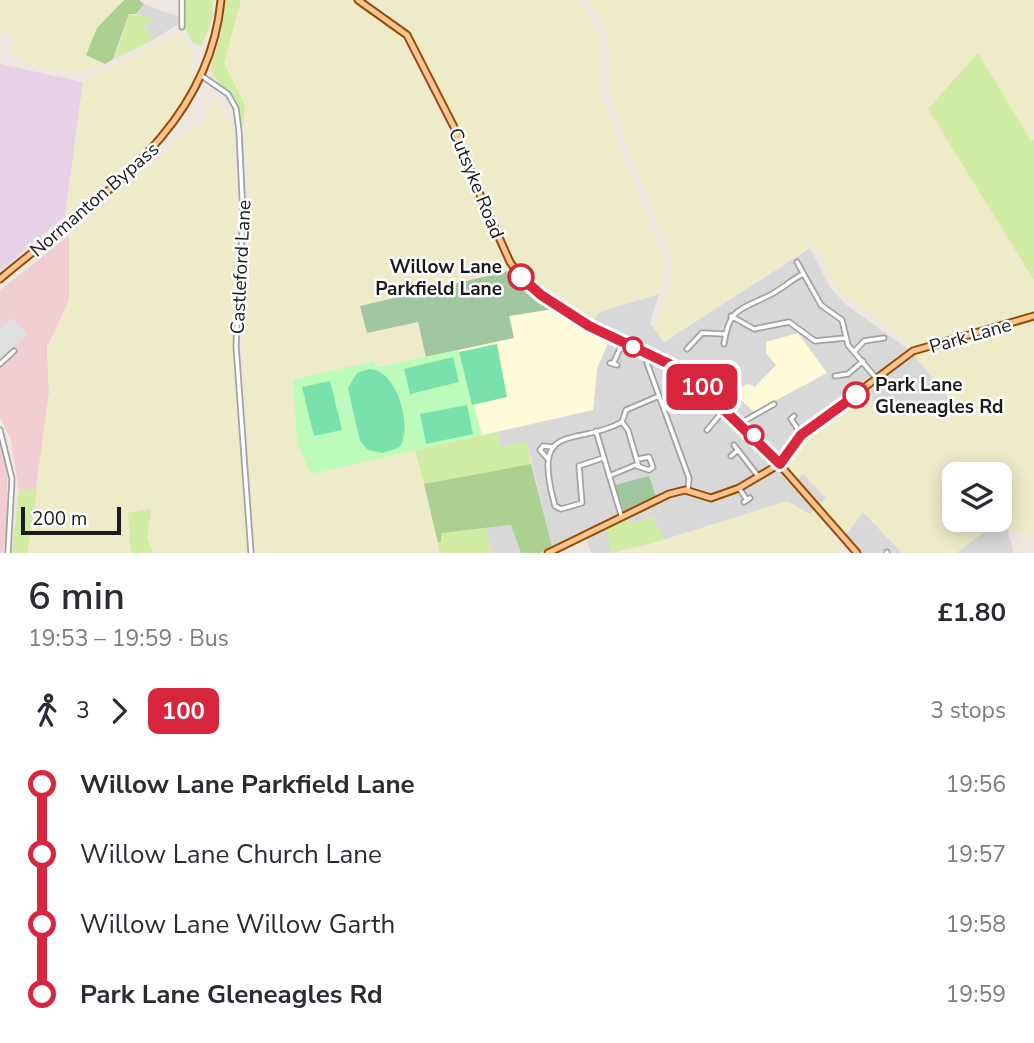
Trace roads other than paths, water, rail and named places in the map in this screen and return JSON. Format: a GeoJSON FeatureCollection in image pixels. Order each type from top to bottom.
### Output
{"type":"FeatureCollection","features":[{"type":"Feature","properties":{"kind":"main road"},"geometry":{"type":"LineString","coordinates":[[202,76],[215,37],[221,0]]}},
{"type":"Feature","properties":{"kind":"main road","name":"Cutsyke Road"},"geometry":{"type":"LineString","coordinates":[[358,0],[403,30],[411,41],[456,129],[477,188],[516,271],[550,302],[622,342],[684,371],[741,423],[780,464],[857,553]]}},
{"type":"Feature","properties":{"kind":"main road","name":"Normanton Bypass"},"geometry":{"type":"LineString","coordinates":[[0,279],[133,169],[156,146],[179,117],[202,76]]}},
{"type":"Feature","properties":{"kind":"main road","name":"Park Lane"},"geometry":{"type":"LineString","coordinates":[[780,464],[801,435],[913,351],[1034,316]]}},
{"type":"Feature","properties":{"kind":"main road"},"geometry":{"type":"LineString","coordinates":[[548,553],[663,496],[688,490],[711,498],[740,488],[780,464]]}},
{"type":"Feature","properties":{"kind":"street"},"geometry":{"type":"LineString","coordinates":[[182,0],[182,27]]}},
{"type":"Feature","properties":{"kind":"street","name":"Castleford Lane"},"geometry":{"type":"LineString","coordinates":[[202,76],[228,93],[236,108],[239,131],[243,216],[236,345],[251,553]]}},
{"type":"Feature","properties":{"kind":"street"},"geometry":{"type":"LineString","coordinates":[[800,265],[821,305],[842,320],[845,338],[877,378]]}},
{"type":"Feature","properties":{"kind":"street"},"geometry":{"type":"LineString","coordinates":[[724,344],[731,316],[737,310],[772,294],[803,274]]}},
{"type":"Feature","properties":{"kind":"street"},"geometry":{"type":"LineString","coordinates":[[731,316],[754,329],[789,322],[815,341],[845,338]]}},
{"type":"Feature","properties":{"kind":"street"},"geometry":{"type":"LineString","coordinates":[[687,346],[702,333],[726,334]]}},
{"type":"Feature","properties":{"kind":"street"},"geometry":{"type":"LineString","coordinates":[[854,352],[864,341],[878,342],[884,338]]}},
{"type":"Feature","properties":{"kind":"street"},"geometry":{"type":"LineString","coordinates":[[613,364],[622,342]]}},
{"type":"Feature","properties":{"kind":"street"},"geometry":{"type":"LineString","coordinates":[[0,364],[14,351]]}},
{"type":"Feature","properties":{"kind":"street"},"geometry":{"type":"LineString","coordinates":[[648,355],[647,363],[687,471],[688,490]]}},
{"type":"Feature","properties":{"kind":"street"},"geometry":{"type":"LineString","coordinates":[[835,376],[841,372],[848,374],[863,361]]}},
{"type":"Feature","properties":{"kind":"street"},"geometry":{"type":"LineString","coordinates":[[708,369],[730,390],[718,402]]}},
{"type":"Feature","properties":{"kind":"street"},"geometry":{"type":"LineString","coordinates":[[638,466],[638,459],[622,422],[628,408],[659,396]]}},
{"type":"Feature","properties":{"kind":"street"},"geometry":{"type":"LineString","coordinates":[[741,423],[774,404]]}},
{"type":"Feature","properties":{"kind":"street"},"geometry":{"type":"LineString","coordinates":[[707,430],[725,409]]}},
{"type":"Feature","properties":{"kind":"street"},"geometry":{"type":"LineString","coordinates":[[794,416],[791,419],[801,435]]}},
{"type":"Feature","properties":{"kind":"street"},"geometry":{"type":"LineString","coordinates":[[603,458],[579,466],[582,503],[561,509],[554,501],[547,475],[548,459],[554,447],[566,437],[622,422]]}},
{"type":"Feature","properties":{"kind":"street"},"geometry":{"type":"LineString","coordinates":[[0,430],[10,467],[13,500],[8,553]]}},
{"type":"Feature","properties":{"kind":"street"},"geometry":{"type":"LineString","coordinates":[[596,431],[621,515]]}},
{"type":"Feature","properties":{"kind":"street"},"geometry":{"type":"LineString","coordinates":[[734,445],[758,476]]}},
{"type":"Feature","properties":{"kind":"street"},"geometry":{"type":"LineString","coordinates":[[548,459],[540,450],[542,446],[554,447]]}},
{"type":"Feature","properties":{"kind":"street"},"geometry":{"type":"LineString","coordinates":[[731,456],[738,450]]}},
{"type":"Feature","properties":{"kind":"street"},"geometry":{"type":"LineString","coordinates":[[609,476],[638,466],[649,470],[653,467],[649,457],[638,459]]}},
{"type":"Feature","properties":{"kind":"street"},"geometry":{"type":"LineString","coordinates":[[740,488],[747,500]]}},
{"type":"Feature","properties":{"kind":"place","name":"Willow Lane Parkfield Lane"},"geometry":{"type":"Point","coordinates":[521,277]}},
{"type":"Feature","properties":{"kind":"place","name":"Park Lane Gleneagles Rd"},"geometry":{"type":"Point","coordinates":[856,395]}}]}
